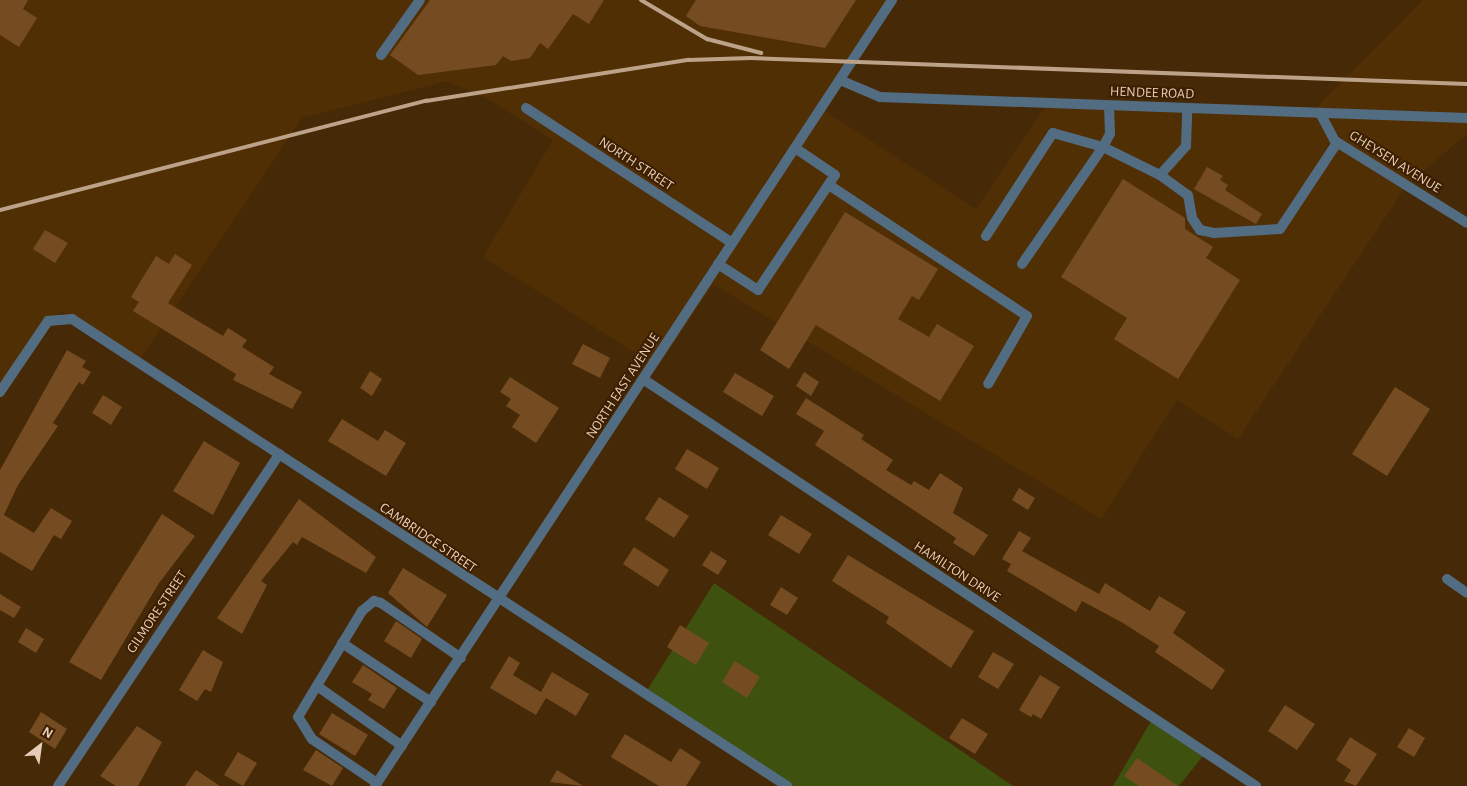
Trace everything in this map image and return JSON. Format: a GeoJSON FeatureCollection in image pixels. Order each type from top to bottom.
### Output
{"type":"FeatureCollection","features":[{"type":"Feature","properties":{"kind":"street"},"geometry":{"type":"LineString","coordinates":[[381,55],[420,0]]}},
{"type":"Feature","properties":{"kind":"street","name":"NORTH EAST AVENUE"},"geometry":{"type":"LineString","coordinates":[[376,785],[892,0]]}},
{"type":"Feature","properties":{"kind":"street","name":"HENDEE ROAD"},"geometry":{"type":"LineString","coordinates":[[840,80],[880,97],[1467,118]]}},
{"type":"Feature","properties":{"kind":"street"},"geometry":{"type":"LineString","coordinates":[[1022,264],[1103,147],[1110,134],[1108,106]]}},
{"type":"Feature","properties":{"kind":"street","name":"NORTH STREET"},"geometry":{"type":"LineString","coordinates":[[526,108],[732,243]]}},
{"type":"Feature","properties":{"kind":"street"},"geometry":{"type":"LineString","coordinates":[[1160,175],[1186,146],[1187,108]]}},
{"type":"Feature","properties":{"kind":"street","name":"GHEYSEN AVENUE"},"geometry":{"type":"LineString","coordinates":[[1320,113],[1326,131],[1337,142],[1467,223]]}},
{"type":"Feature","properties":{"kind":"street"},"geometry":{"type":"LineString","coordinates":[[986,236],[1053,133],[1103,147],[1160,175],[1188,195],[1192,218],[1200,230],[1280,228],[1337,142]]}},
{"type":"Feature","properties":{"kind":"street"},"geometry":{"type":"LineString","coordinates":[[718,264],[758,290],[835,175],[795,148]]}},
{"type":"Feature","properties":{"kind":"street"},"geometry":{"type":"LineString","coordinates":[[829,184],[1027,316],[988,384]]}},
{"type":"Feature","properties":{"kind":"street","name":"CAMBRIDGE STREET"},"geometry":{"type":"LineString","coordinates":[[0,392],[53,317],[72,319],[101,335],[499,600],[787,786]]}},
{"type":"Feature","properties":{"kind":"street","name":"HAMILTON DRIVE"},"geometry":{"type":"LineString","coordinates":[[643,379],[1256,786]]}},
{"type":"Feature","properties":{"kind":"street","name":"GILMORE STREET"},"geometry":{"type":"LineString","coordinates":[[58,786],[279,454]]}},
{"type":"Feature","properties":{"kind":"street"},"geometry":{"type":"LineString","coordinates":[[1447,579],[1467,593]]}},
{"type":"Feature","properties":{"kind":"street"},"geometry":{"type":"LineString","coordinates":[[376,785],[312,739],[298,717],[342,643],[374,601],[461,658]]}},
{"type":"Feature","properties":{"kind":"street"},"geometry":{"type":"LineString","coordinates":[[342,643],[431,702]]}},
{"type":"Feature","properties":{"kind":"street"},"geometry":{"type":"LineString","coordinates":[[317,686],[402,746]]}},
{"type":"Feature","properties":{"kind":"shaded area"},"geometry":{"type":"Polygon","coordinates":[[[0,0],[897,0],[825,111],[976,209],[1049,101],[1314,110],[1423,0],[1467,0],[1467,134],[1407,185],[1238,439],[1177,400],[1101,519],[713,284],[658,367],[483,257],[553,140],[491,101],[447,81],[302,118],[140,359],[61,311],[0,399],[0,0]]]}},
{"type":"Feature","properties":{"kind":"green space"},"geometry":{"type":"Polygon","coordinates":[[[714,583],[1013,786],[788,786],[646,692],[714,583]]]}},
{"type":"Feature","properties":{"kind":"green space"},"geometry":{"type":"Polygon","coordinates":[[[1154,716],[1207,751],[1179,786],[1113,786],[1154,716]]]}},
{"type":"Feature","properties":{"kind":"building"},"geometry":{"type":"Polygon","coordinates":[[[0,0],[28,0],[23,9],[37,18],[19,47],[0,35],[0,0]]]}},
{"type":"Feature","properties":{"kind":"building"},"geometry":{"type":"Polygon","coordinates":[[[430,0],[604,0],[589,24],[573,14],[548,49],[540,43],[530,58],[511,61],[503,56],[496,65],[418,75],[390,55],[430,0]]]}},
{"type":"Feature","properties":{"kind":"building"},"geometry":{"type":"Polygon","coordinates":[[[696,0],[856,0],[825,48],[700,26],[686,16],[696,0]]]}},
{"type":"Feature","properties":{"kind":"building"},"geometry":{"type":"Polygon","coordinates":[[[1207,167],[1223,176],[1220,180],[1228,185],[1225,190],[1262,214],[1256,224],[1194,189],[1207,167]]]}},
{"type":"Feature","properties":{"kind":"building"},"geometry":{"type":"Polygon","coordinates":[[[1123,179],[1185,218],[1185,229],[1213,247],[1206,258],[1240,280],[1178,379],[1114,339],[1127,318],[1061,277],[1123,179]]]}},
{"type":"Feature","properties":{"kind":"building"},"geometry":{"type":"Polygon","coordinates":[[[845,212],[938,269],[919,300],[912,296],[898,319],[929,337],[937,324],[974,346],[940,401],[816,325],[789,369],[760,350],[845,212]]]}},
{"type":"Feature","properties":{"kind":"building"},"geometry":{"type":"Polygon","coordinates":[[[45,230],[68,243],[55,263],[33,249],[45,230]]]}},
{"type":"Feature","properties":{"kind":"building"},"geometry":{"type":"Polygon","coordinates":[[[175,254],[192,265],[168,303],[223,336],[228,328],[247,340],[242,347],[274,367],[269,374],[302,392],[292,409],[233,380],[236,374],[133,311],[139,302],[131,297],[156,256],[169,264],[175,254]]]}},
{"type":"Feature","properties":{"kind":"building"},"geometry":{"type":"Polygon","coordinates":[[[583,344],[610,358],[600,378],[572,364],[583,344]]]}},
{"type":"Feature","properties":{"kind":"building"},"geometry":{"type":"Polygon","coordinates":[[[67,350],[86,361],[82,367],[91,372],[83,385],[79,382],[53,423],[58,426],[18,485],[4,515],[34,533],[51,508],[72,521],[61,539],[54,535],[32,571],[0,552],[0,470],[67,350]]]}},
{"type":"Feature","properties":{"kind":"building"},"geometry":{"type":"Polygon","coordinates":[[[370,371],[382,379],[372,396],[360,388],[370,371]]]}},
{"type":"Feature","properties":{"kind":"building"},"geometry":{"type":"Polygon","coordinates":[[[804,372],[819,382],[811,396],[796,386],[804,372]]]}},
{"type":"Feature","properties":{"kind":"building"},"geometry":{"type":"Polygon","coordinates":[[[735,373],[774,396],[762,416],[723,392],[735,373]]]}},
{"type":"Feature","properties":{"kind":"building"},"geometry":{"type":"Polygon","coordinates":[[[510,377],[559,408],[536,443],[512,427],[520,415],[506,406],[511,399],[500,392],[510,377]]]}},
{"type":"Feature","properties":{"kind":"building"},"geometry":{"type":"Polygon","coordinates":[[[1395,387],[1430,409],[1387,476],[1352,454],[1395,387]]]}},
{"type":"Feature","properties":{"kind":"building"},"geometry":{"type":"Polygon","coordinates":[[[103,395],[122,407],[111,425],[92,413],[103,395]]]}},
{"type":"Feature","properties":{"kind":"building"},"geometry":{"type":"Polygon","coordinates":[[[806,398],[864,435],[861,439],[893,460],[886,470],[911,485],[914,481],[929,490],[940,473],[963,488],[953,513],[988,535],[974,556],[953,543],[956,538],[815,445],[824,431],[796,414],[806,398]]]}},
{"type":"Feature","properties":{"kind":"building"},"geometry":{"type":"Polygon","coordinates":[[[342,419],[378,441],[385,430],[406,443],[386,476],[328,441],[342,419]]]}},
{"type":"Feature","properties":{"kind":"building"},"geometry":{"type":"Polygon","coordinates":[[[204,441],[240,463],[213,515],[173,491],[204,441]]]}},
{"type":"Feature","properties":{"kind":"building"},"geometry":{"type":"Polygon","coordinates":[[[687,449],[719,468],[707,489],[675,469],[687,449]]]}},
{"type":"Feature","properties":{"kind":"building"},"geometry":{"type":"Polygon","coordinates":[[[1019,488],[1035,498],[1028,510],[1012,500],[1019,488]]]}},
{"type":"Feature","properties":{"kind":"building"},"geometry":{"type":"Polygon","coordinates":[[[659,497],[689,516],[674,538],[645,519],[659,497]]]}},
{"type":"Feature","properties":{"kind":"building"},"geometry":{"type":"Polygon","coordinates":[[[299,499],[376,557],[366,573],[302,537],[297,545],[293,542],[261,581],[267,585],[242,634],[217,618],[299,499]]]}},
{"type":"Feature","properties":{"kind":"building"},"geometry":{"type":"Polygon","coordinates":[[[162,514],[195,536],[159,583],[101,680],[69,662],[162,514]]]}},
{"type":"Feature","properties":{"kind":"building"},"geometry":{"type":"Polygon","coordinates":[[[781,515],[812,534],[799,554],[768,535],[781,515]]]}},
{"type":"Feature","properties":{"kind":"building"},"geometry":{"type":"Polygon","coordinates":[[[1019,531],[1031,538],[1022,551],[1099,594],[1105,583],[1150,611],[1159,596],[1186,612],[1173,633],[1225,670],[1212,690],[1155,652],[1159,646],[1123,623],[1082,601],[1076,612],[1007,571],[1011,564],[1002,559],[1019,531]]]}},
{"type":"Feature","properties":{"kind":"building"},"geometry":{"type":"Polygon","coordinates":[[[634,547],[669,570],[658,587],[623,564],[634,547]]]}},
{"type":"Feature","properties":{"kind":"building"},"geometry":{"type":"Polygon","coordinates":[[[711,551],[727,561],[718,575],[702,565],[711,551]]]}},
{"type":"Feature","properties":{"kind":"building"},"geometry":{"type":"Polygon","coordinates":[[[848,555],[974,631],[951,668],[886,623],[889,617],[832,581],[848,555]]]}},
{"type":"Feature","properties":{"kind":"building"},"geometry":{"type":"Polygon","coordinates":[[[403,568],[447,595],[427,627],[388,593],[403,568]]]}},
{"type":"Feature","properties":{"kind":"building"},"geometry":{"type":"Polygon","coordinates":[[[781,587],[798,598],[787,615],[770,605],[781,587]]]}},
{"type":"Feature","properties":{"kind":"building"},"geometry":{"type":"Polygon","coordinates":[[[0,594],[21,607],[14,618],[0,610],[0,594]]]}},
{"type":"Feature","properties":{"kind":"building"},"geometry":{"type":"Polygon","coordinates":[[[396,621],[422,639],[411,658],[384,641],[396,621]]]}},
{"type":"Feature","properties":{"kind":"building"},"geometry":{"type":"Polygon","coordinates":[[[680,625],[709,643],[696,665],[667,647],[680,625]]]}},
{"type":"Feature","properties":{"kind":"building"},"geometry":{"type":"Polygon","coordinates":[[[26,628],[44,639],[36,653],[18,642],[26,628]]]}},
{"type":"Feature","properties":{"kind":"building"},"geometry":{"type":"Polygon","coordinates":[[[203,650],[223,662],[211,692],[205,689],[197,701],[179,690],[203,650]]]}},
{"type":"Feature","properties":{"kind":"building"},"geometry":{"type":"Polygon","coordinates":[[[993,652],[1014,664],[998,689],[978,677],[993,652]]]}},
{"type":"Feature","properties":{"kind":"building"},"geometry":{"type":"Polygon","coordinates":[[[509,656],[520,663],[513,675],[541,692],[552,672],[589,694],[576,716],[546,698],[536,715],[490,688],[509,656]]]}},
{"type":"Feature","properties":{"kind":"building"},"geometry":{"type":"Polygon","coordinates":[[[735,661],[760,677],[747,698],[722,682],[735,661]]]}},
{"type":"Feature","properties":{"kind":"building"},"geometry":{"type":"Polygon","coordinates":[[[363,665],[397,688],[384,709],[368,700],[372,694],[352,682],[363,665]]]}},
{"type":"Feature","properties":{"kind":"building"},"geometry":{"type":"Polygon","coordinates":[[[1040,675],[1060,687],[1041,719],[1033,714],[1031,717],[1019,710],[1040,675]]]}},
{"type":"Feature","properties":{"kind":"building"},"geometry":{"type":"Polygon","coordinates":[[[1285,705],[1315,724],[1297,750],[1268,731],[1285,705]]]}},
{"type":"Feature","properties":{"kind":"building"},"geometry":{"type":"Polygon","coordinates":[[[41,712],[67,729],[55,749],[29,732],[41,712]]]}},
{"type":"Feature","properties":{"kind":"building"},"geometry":{"type":"Polygon","coordinates":[[[332,713],[368,735],[355,756],[319,734],[332,713]]]}},
{"type":"Feature","properties":{"kind":"building"},"geometry":{"type":"Polygon","coordinates":[[[962,718],[988,734],[975,754],[949,738],[962,718]]]}},
{"type":"Feature","properties":{"kind":"building"},"geometry":{"type":"Polygon","coordinates":[[[137,726],[162,742],[138,786],[116,786],[100,776],[137,726]]]}},
{"type":"Feature","properties":{"kind":"building"},"geometry":{"type":"Polygon","coordinates":[[[1409,728],[1425,738],[1414,757],[1397,747],[1409,728]]]}},
{"type":"Feature","properties":{"kind":"building"},"geometry":{"type":"Polygon","coordinates":[[[625,734],[671,762],[680,748],[701,762],[686,786],[659,786],[611,757],[625,734]]]}},
{"type":"Feature","properties":{"kind":"building"},"geometry":{"type":"Polygon","coordinates":[[[1350,737],[1377,754],[1356,786],[1344,781],[1351,770],[1336,760],[1350,737]]]}},
{"type":"Feature","properties":{"kind":"building"},"geometry":{"type":"Polygon","coordinates":[[[316,750],[343,768],[332,786],[303,770],[316,750]]]}},
{"type":"Feature","properties":{"kind":"building"},"geometry":{"type":"Polygon","coordinates":[[[238,752],[257,763],[243,786],[224,775],[238,752]]]}},
{"type":"Feature","properties":{"kind":"building"},"geometry":{"type":"Polygon","coordinates":[[[1137,758],[1178,786],[1139,786],[1124,776],[1137,758]]]}},
{"type":"Feature","properties":{"kind":"building"},"geometry":{"type":"Polygon","coordinates":[[[196,770],[220,786],[185,786],[196,770]]]}},
{"type":"Feature","properties":{"kind":"building"},"geometry":{"type":"Polygon","coordinates":[[[557,770],[583,786],[550,782],[557,770]]]}},
{"type":"Feature","properties":{"kind":"railway"},"geometry":{"type":"LineString","coordinates":[[641,0],[707,39],[761,53]]}},
{"type":"Feature","properties":{"kind":"railway"},"geometry":{"type":"LineString","coordinates":[[0,210],[426,101],[689,60],[751,58],[1467,84]]}}]}
